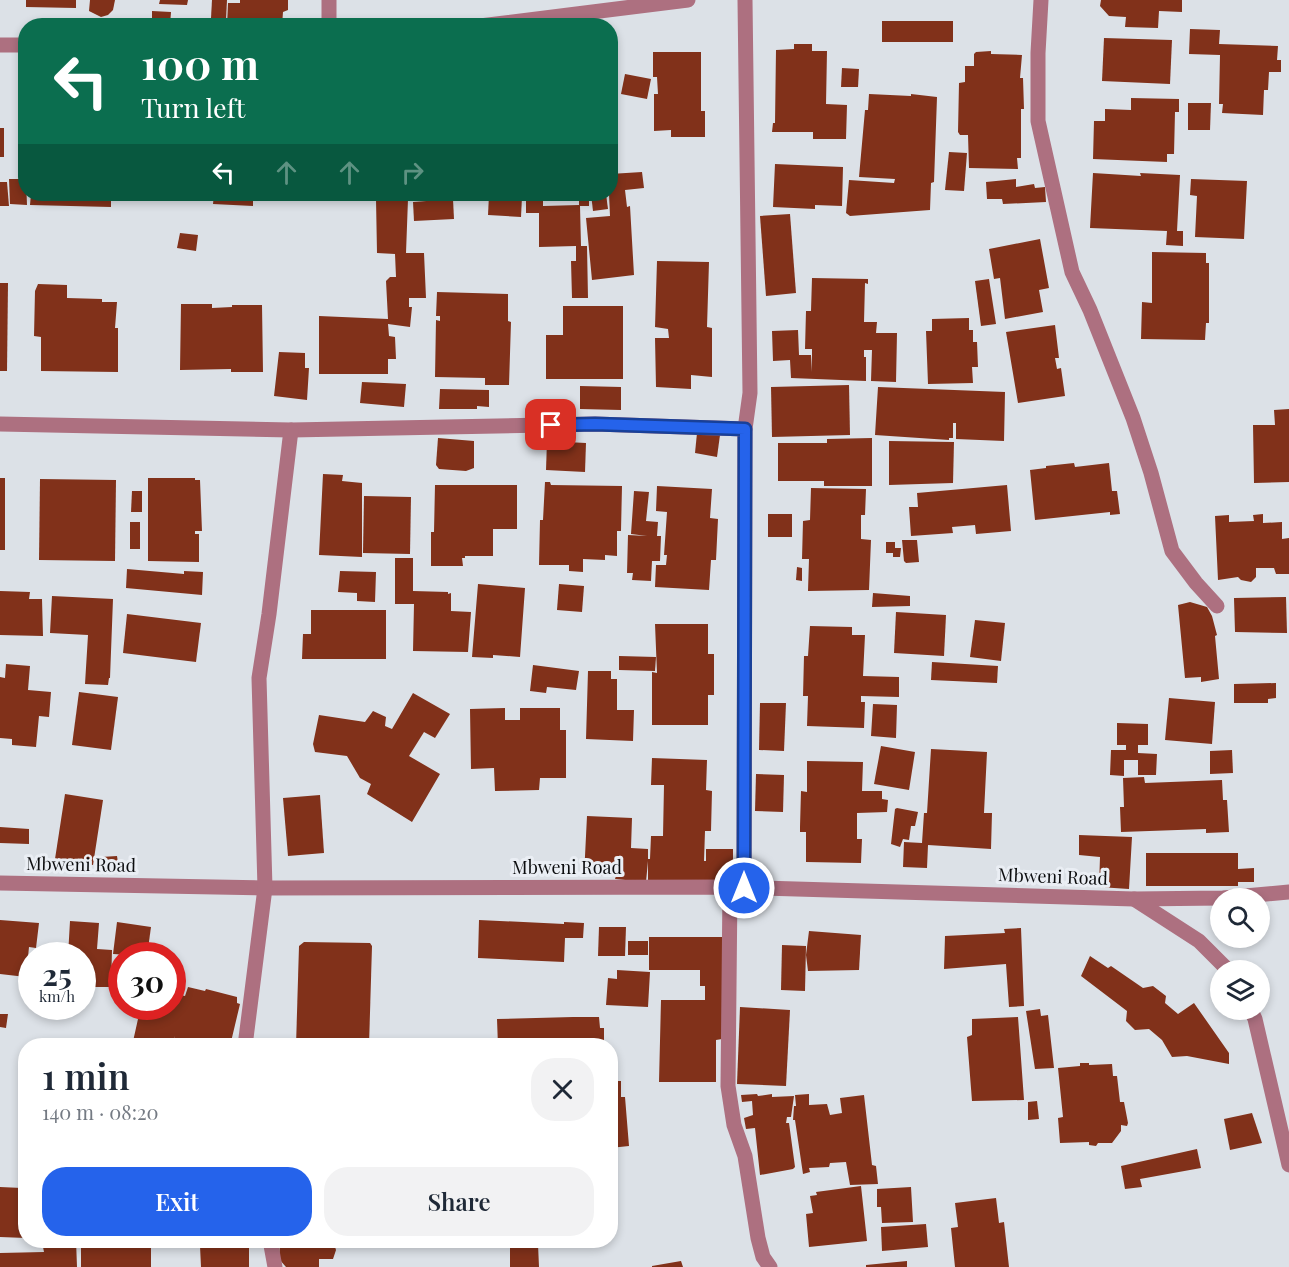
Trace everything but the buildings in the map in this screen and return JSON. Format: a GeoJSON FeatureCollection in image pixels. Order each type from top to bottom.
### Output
{"type":"FeatureCollection","features":[{"type":"Feature","properties":{"kind":"street"},"geometry":{"type":"LineString","coordinates":[[329,0],[329,18]]}},
{"type":"Feature","properties":{"kind":"street"},"geometry":{"type":"LineString","coordinates":[[544,18],[688,0]]}},
{"type":"Feature","properties":{"kind":"street"},"geometry":{"type":"LineString","coordinates":[[745,0],[750,393],[745,429],[737,887],[728,1086],[734,1125],[745,1156],[758,1238],[763,1257],[770,1267]]}},
{"type":"Feature","properties":{"kind":"street"},"geometry":{"type":"LineString","coordinates":[[1041,0],[1038,121],[1072,272],[1090,310],[1132,418],[1172,551],[1217,606]]}},
{"type":"Feature","properties":{"kind":"street"},"geometry":{"type":"LineString","coordinates":[[0,45],[18,45]]}},
{"type":"Feature","properties":{"kind":"street"},"geometry":{"type":"LineString","coordinates":[[0,424],[291,430],[595,424],[745,429]]}},
{"type":"Feature","properties":{"kind":"street"},"geometry":{"type":"LineString","coordinates":[[246,1038],[265,888],[259,678],[270,614],[291,430]]}},
{"type":"Feature","properties":{"kind":"street","name":"Mbweni Road"},"geometry":{"type":"LineString","coordinates":[[0,883],[265,888],[737,887],[1134,899],[1223,898],[1289,892]]}},
{"type":"Feature","properties":{"kind":"street"},"geometry":{"type":"LineString","coordinates":[[1134,899],[1199,940],[1218,960]]}},
{"type":"Feature","properties":{"kind":"street"},"geometry":{"type":"LineString","coordinates":[[1254,1020],[1289,1165]]}},
{"type":"Feature","properties":{"kind":"street"},"geometry":{"type":"LineString","coordinates":[[271,1248],[275,1267]]}},
{"type":"Feature","properties":{"kind":"route"},"geometry":{"type":"LineString","coordinates":[[551,425],[595,424],[745,429],[744,888]]}}]}
